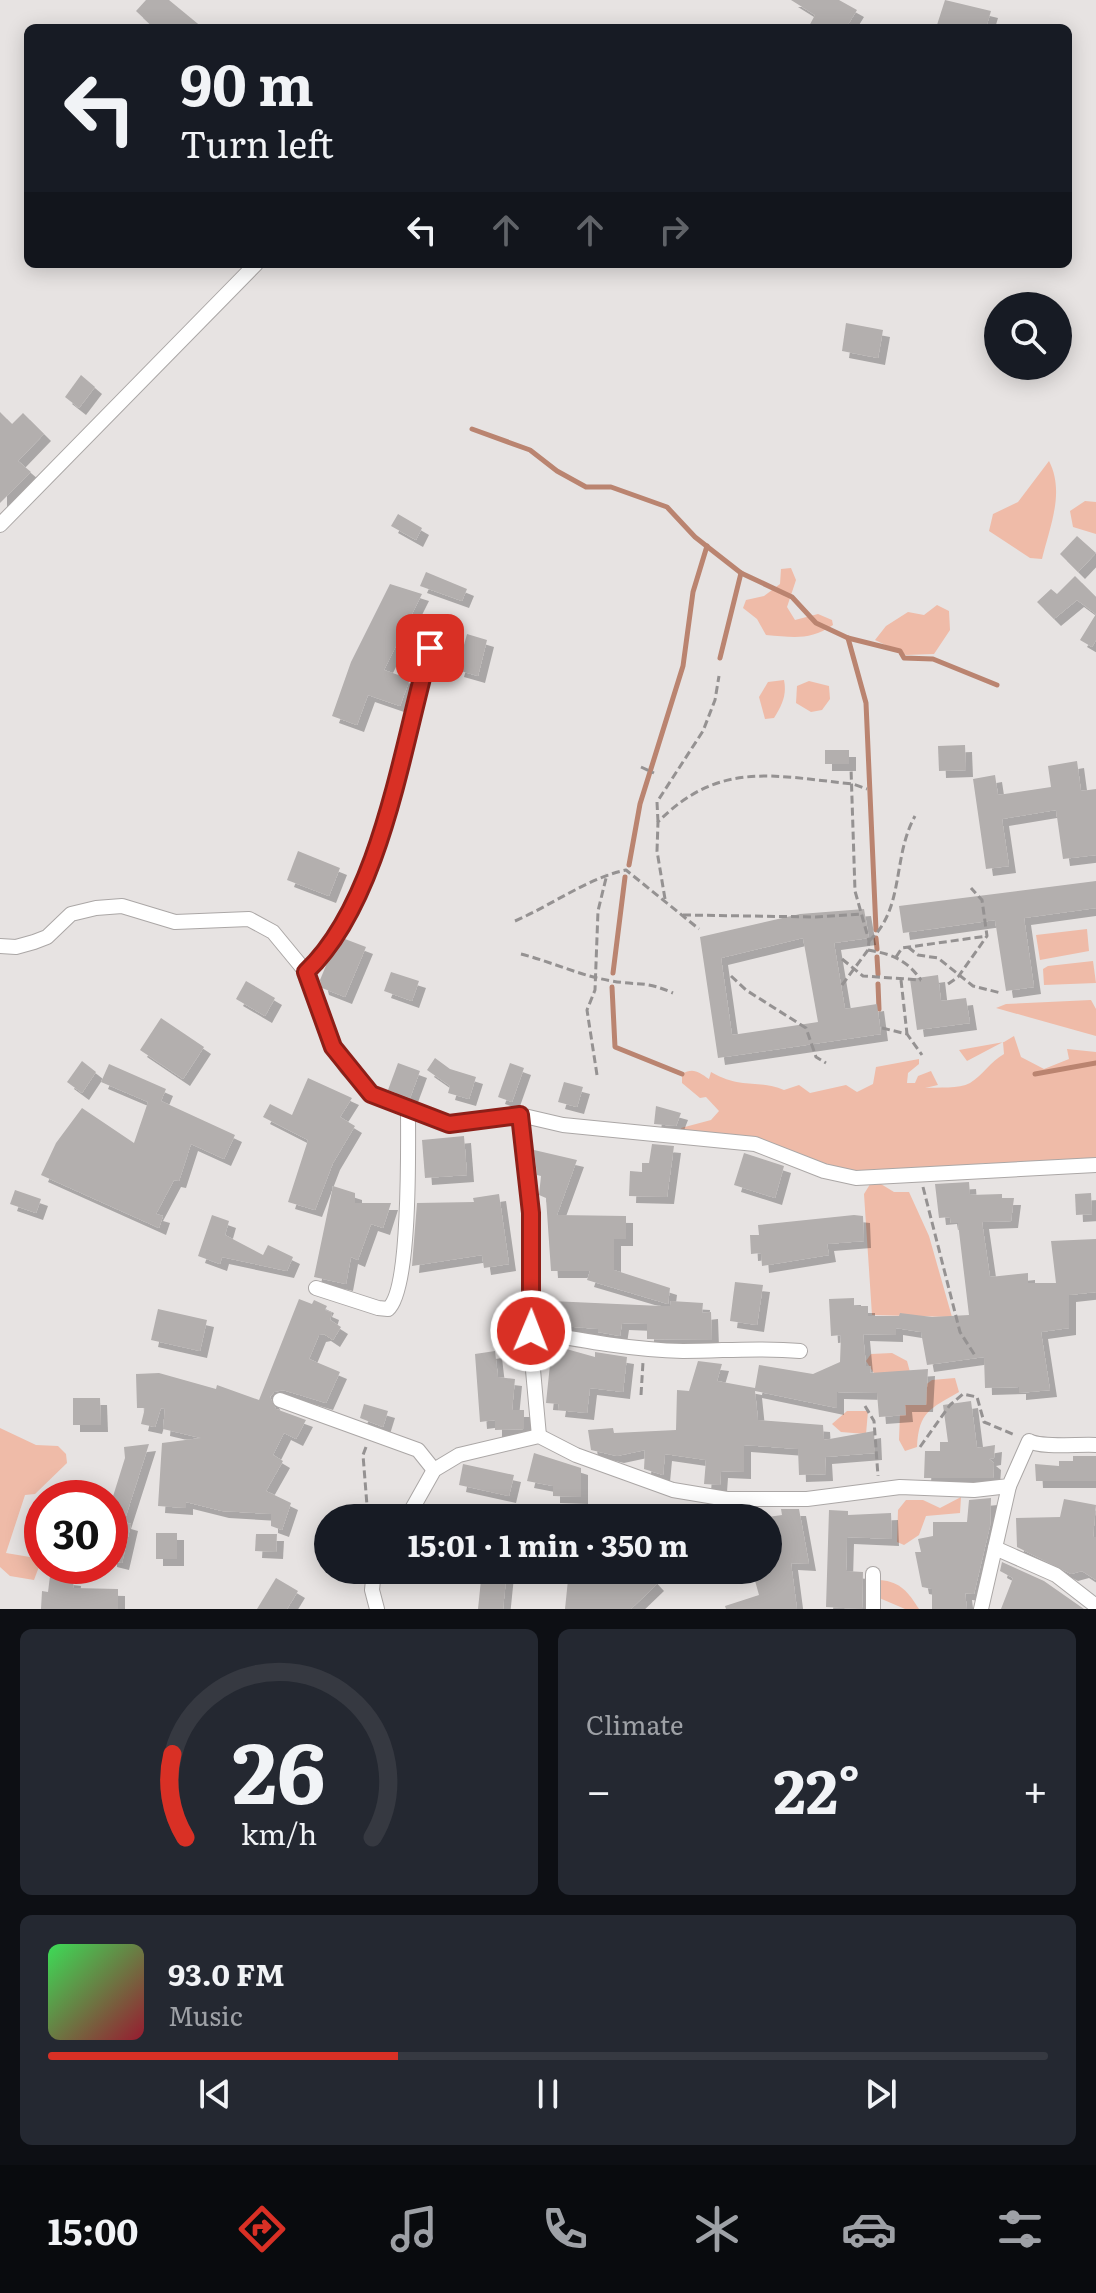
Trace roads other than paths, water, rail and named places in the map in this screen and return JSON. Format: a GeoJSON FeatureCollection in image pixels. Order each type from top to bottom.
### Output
{"type":"FeatureCollection","features":[{"type":"Feature","properties":{"kind":"street"},"geometry":{"type":"LineString","coordinates":[[0,525],[252,268]]}},
{"type":"Feature","properties":{"kind":"street"},"geometry":{"type":"LineString","coordinates":[[306,972],[326,953],[355,900],[383,826],[430,648]]}},
{"type":"Feature","properties":{"kind":"street"},"geometry":{"type":"LineString","coordinates":[[0,946],[16,947],[47,937],[71,914],[122,906],[175,922],[223,918],[261,923],[306,972],[333,1047],[346,1067],[371,1094],[449,1124],[520,1115],[563,1125],[755,1144],[824,1171],[856,1178],[1096,1165]]}},
{"type":"Feature","properties":{"kind":"street"},"geometry":{"type":"LineString","coordinates":[[316,1288],[378,1308],[388,1309],[396,1302],[409,1171],[408,1109]]}},
{"type":"Feature","properties":{"kind":"street"},"geometry":{"type":"LineString","coordinates":[[520,1115],[531,1213],[531,1331],[539,1436]]}},
{"type":"Feature","properties":{"kind":"street"},"geometry":{"type":"LineString","coordinates":[[531,1331],[586,1341],[683,1351],[771,1348],[800,1351]]}},
{"type":"Feature","properties":{"kind":"street"},"geometry":{"type":"LineString","coordinates":[[280,1400],[418,1450],[434,1470]]}},
{"type":"Feature","properties":{"kind":"street"},"geometry":{"type":"LineString","coordinates":[[415,1504],[434,1470],[459,1455],[539,1436],[576,1455],[673,1490],[727,1499],[807,1499],[879,1489],[974,1490],[1009,1486]]}},
{"type":"Feature","properties":{"kind":"street"},"geometry":{"type":"LineString","coordinates":[[981,1609],[1009,1486],[1029,1441],[1038,1446],[1063,1443],[1096,1445]]}},
{"type":"Feature","properties":{"kind":"street"},"geometry":{"type":"LineString","coordinates":[[995,1548],[1056,1575],[1096,1606]]}},
{"type":"Feature","properties":{"kind":"street"},"geometry":{"type":"LineString","coordinates":[[873,1574],[873,1609]]}},
{"type":"Feature","properties":{"kind":"street"},"geometry":{"type":"LineString","coordinates":[[365,1609],[373,1584]]}},
{"type":"Feature","properties":{"kind":"street"},"geometry":{"type":"LineString","coordinates":[[372,1590],[377,1609]]}},
{"type":"Feature","properties":{"kind":"waterway"},"geometry":{"type":"LineString","coordinates":[[472,429],[530,450],[557,471],[586,487],[611,487],[667,507],[695,537],[741,573],[792,597],[816,623],[848,638],[900,651],[904,658],[933,659],[997,685]]}},
{"type":"Feature","properties":{"kind":"waterway"},"geometry":{"type":"LineString","coordinates":[[629,865],[640,804],[683,666],[693,592],[707,546]]}},
{"type":"Feature","properties":{"kind":"waterway"},"geometry":{"type":"LineString","coordinates":[[720,658],[741,573]]}},
{"type":"Feature","properties":{"kind":"waterway"},"geometry":{"type":"LineString","coordinates":[[848,638],[866,703],[876,930]]}},
{"type":"Feature","properties":{"kind":"waterway"},"geometry":{"type":"LineString","coordinates":[[613,973],[625,877]]}},
{"type":"Feature","properties":{"kind":"waterway"},"geometry":{"type":"LineString","coordinates":[[876,938],[877,949]]}},
{"type":"Feature","properties":{"kind":"waterway"},"geometry":{"type":"LineString","coordinates":[[877,957],[878,974]]}},
{"type":"Feature","properties":{"kind":"waterway"},"geometry":{"type":"LineString","coordinates":[[878,984],[879,1009]]}},
{"type":"Feature","properties":{"kind":"waterway"},"geometry":{"type":"LineString","coordinates":[[612,987],[615,1047],[682,1074]]}},
{"type":"Feature","properties":{"kind":"waterway"},"geometry":{"type":"LineString","coordinates":[[1035,1074],[1096,1063]]}}]}
